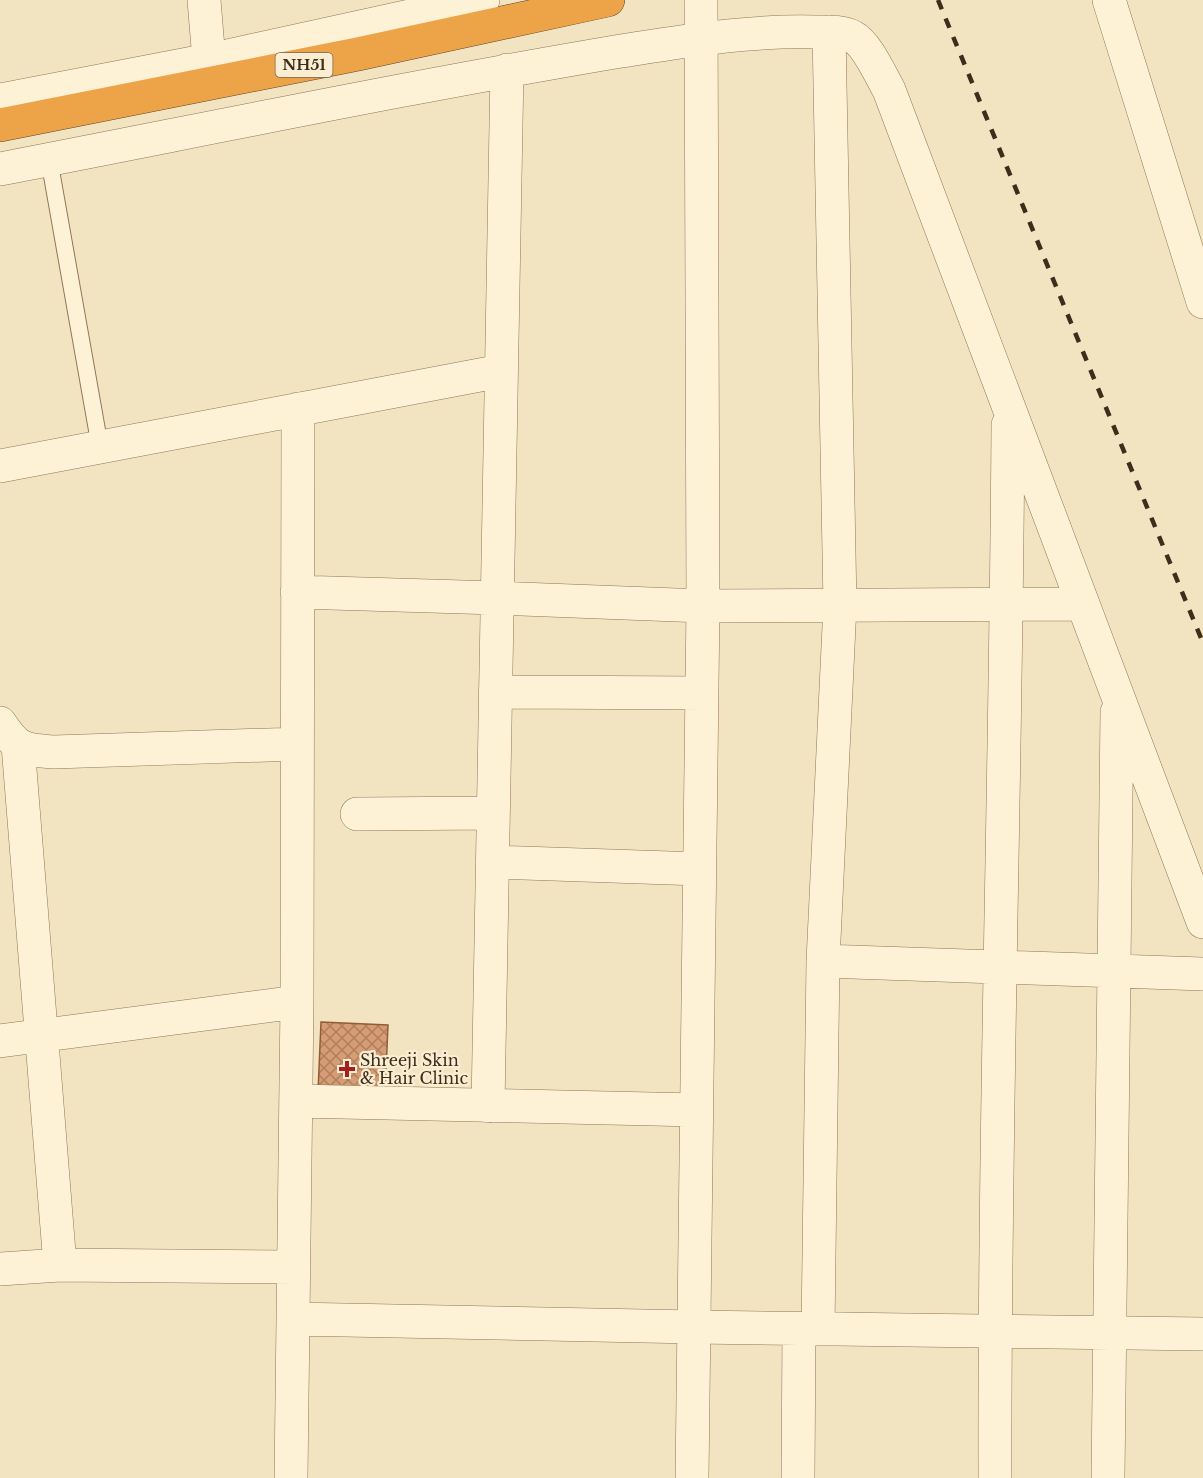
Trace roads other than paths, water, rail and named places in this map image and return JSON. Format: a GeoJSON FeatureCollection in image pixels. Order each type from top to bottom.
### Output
{"type":"FeatureCollection","features":[{"type":"Feature","properties":{"kind":"highway","name":"NH51"},"geometry":{"type":"LineString","coordinates":[[0,125],[357,54],[608,0]]}},
{"type":"Feature","properties":{"kind":"street"},"geometry":{"type":"LineString","coordinates":[[204,0],[209,60]]}},
{"type":"Feature","properties":{"kind":"street"},"geometry":{"type":"LineString","coordinates":[[0,100],[209,60],[483,0]]}},
{"type":"Feature","properties":{"kind":"street"},"geometry":{"type":"LineString","coordinates":[[692,1478],[703,606],[701,0]]}},
{"type":"Feature","properties":{"kind":"street"},"geometry":{"type":"LineString","coordinates":[[1109,0],[1202,297]]}},
{"type":"Feature","properties":{"kind":"street"},"geometry":{"type":"LineString","coordinates":[[0,169],[507,70],[702,38],[762,32],[829,32],[853,37],[869,54],[889,90],[1203,922]]}},
{"type":"Feature","properties":{"kind":"street"},"geometry":{"type":"LineString","coordinates":[[798,1478],[808,1329],[840,605],[829,32]]}},
{"type":"Feature","properties":{"kind":"street"},"geometry":{"type":"LineString","coordinates":[[488,1106],[507,70]]}},
{"type":"Feature","properties":{"kind":"street"},"geometry":{"type":"LineString","coordinates":[[0,465],[501,370]]}},
{"type":"Feature","properties":{"kind":"street"},"geometry":{"type":"LineString","coordinates":[[995,1478],[1008,405]]}},
{"type":"Feature","properties":{"kind":"street"},"geometry":{"type":"LineString","coordinates":[[291,1478],[297,1002],[298,409]]}},
{"type":"Feature","properties":{"kind":"street"},"geometry":{"type":"LineString","coordinates":[[297,592],[497,597],[703,606],[1083,604]]}},
{"type":"Feature","properties":{"kind":"street"},"geometry":{"type":"LineString","coordinates":[[495,692],[702,693]]}},
{"type":"Feature","properties":{"kind":"street"},"geometry":{"type":"LineString","coordinates":[[1108,1478],[1117,695]]}},
{"type":"Feature","properties":{"kind":"street"},"geometry":{"type":"LineString","coordinates":[[9,734],[29,750],[54,752],[297,744]]}},
{"type":"Feature","properties":{"kind":"street"},"geometry":{"type":"LineString","coordinates":[[9,734],[43,1035],[60,1265]]}},
{"type":"Feature","properties":{"kind":"street"},"geometry":{"type":"LineString","coordinates":[[357,814],[493,813]]}},
{"type":"Feature","properties":{"kind":"street"},"geometry":{"type":"LineString","coordinates":[[492,862],[700,870]]}},
{"type":"Feature","properties":{"kind":"street"},"geometry":{"type":"LineString","coordinates":[[824,961],[1203,974]]}},
{"type":"Feature","properties":{"kind":"street"},"geometry":{"type":"LineString","coordinates":[[0,1041],[297,1002]]}},
{"type":"Feature","properties":{"kind":"street"},"geometry":{"type":"LineString","coordinates":[[296,1101],[697,1110]]}},
{"type":"Feature","properties":{"kind":"street"},"geometry":{"type":"LineString","coordinates":[[0,1269],[60,1265],[294,1267]]}},
{"type":"Feature","properties":{"kind":"street"},"geometry":{"type":"LineString","coordinates":[[293,1319],[1203,1334]]}},
{"type":"Feature","properties":{"kind":"lane"},"geometry":{"type":"LineString","coordinates":[[49,159],[100,447]]}},
{"type":"Feature","properties":{"kind":"railway"},"geometry":{"type":"LineString","coordinates":[[938,0],[1203,643]]}},
{"type":"Feature","properties":{"kind":"place","name":"Shreeji Skin & Hair Clinic"},"geometry":{"type":"Point","coordinates":[347,1069]}}]}
